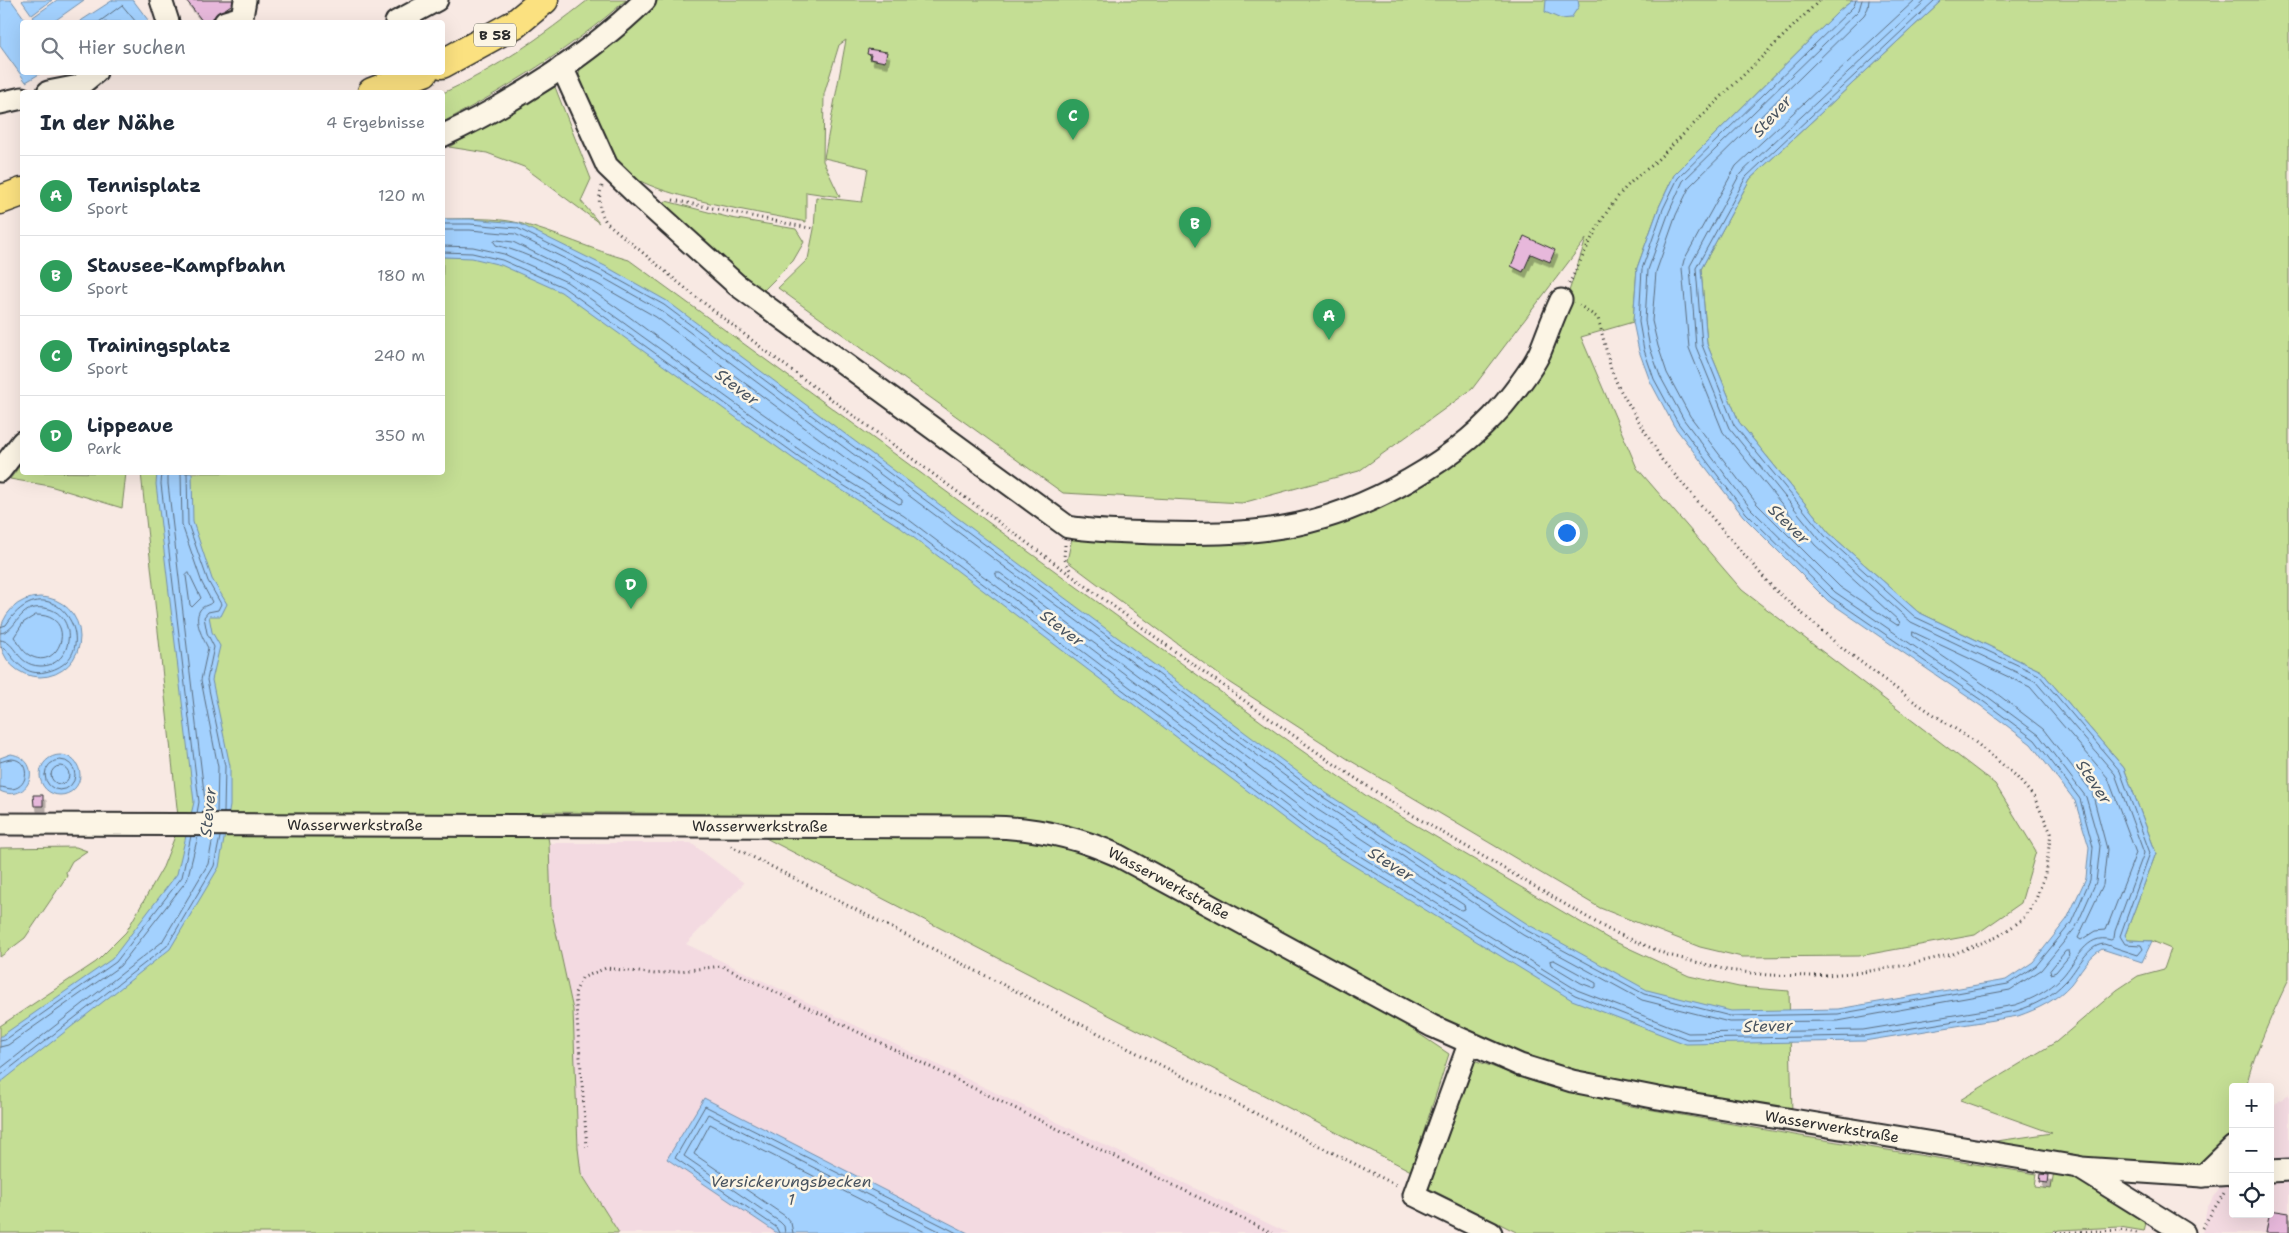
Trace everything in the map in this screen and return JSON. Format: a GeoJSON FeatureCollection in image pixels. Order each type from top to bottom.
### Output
{"type":"FeatureCollection","features":[{"type":"Feature","properties":{"kind":"main road","name":"B 58"},"geometry":{"type":"LineString","coordinates":[[445,62],[515,24],[544,0]]}},
{"type":"Feature","properties":{"kind":"main road"},"geometry":{"type":"LineString","coordinates":[[377,90],[416,75]]}},
{"type":"Feature","properties":{"kind":"main road"},"geometry":{"type":"LineString","coordinates":[[0,187],[20,184]]}},
{"type":"Feature","properties":{"kind":"main road"},"geometry":{"type":"LineString","coordinates":[[0,200],[20,193]]}},
{"type":"Feature","properties":{"kind":"street"},"geometry":{"type":"LineString","coordinates":[[161,0],[167,20]]}},
{"type":"Feature","properties":{"kind":"street"},"geometry":{"type":"LineString","coordinates":[[232,20],[242,17],[245,0]]}},
{"type":"Feature","properties":{"kind":"street"},"geometry":{"type":"LineString","coordinates":[[400,20],[437,0]]}},
{"type":"Feature","properties":{"kind":"street"},"geometry":{"type":"LineString","coordinates":[[445,134],[524,92],[562,67],[644,0]]}},
{"type":"Feature","properties":{"kind":"street"},"geometry":{"type":"LineString","coordinates":[[562,67],[607,166],[737,285],[1068,527],[1096,532],[1240,533],[1285,527],[1330,514],[1374,498],[1432,466],[1459,448],[1484,426],[1513,393],[1540,354],[1546,333],[1561,300]]}},
{"type":"Feature","properties":{"kind":"street"},"geometry":{"type":"LineString","coordinates":[[58,90],[79,86],[92,75]]}},
{"type":"Feature","properties":{"kind":"street"},"geometry":{"type":"LineString","coordinates":[[0,104],[20,99]]}},
{"type":"Feature","properties":{"kind":"street"},"geometry":{"type":"LineString","coordinates":[[0,471],[20,445]]}},
{"type":"Feature","properties":{"kind":"street","name":"Wasserwerkstraße"},"geometry":{"type":"LineString","coordinates":[[0,824],[1006,827],[1049,832],[1073,837],[1117,855],[1432,1026],[1469,1044],[1546,1074],[1615,1090],[2078,1167],[2184,1233]]}},
{"type":"Feature","properties":{"kind":"street"},"geometry":{"type":"LineString","coordinates":[[1469,1044],[1414,1194],[1491,1233]]}},
{"type":"Feature","properties":{"kind":"street"},"geometry":{"type":"LineString","coordinates":[[2203,1176],[2229,1151]]}},
{"type":"Feature","properties":{"kind":"street"},"geometry":{"type":"LineString","coordinates":[[2078,1167],[2203,1176],[2229,1183]]}},
{"type":"Feature","properties":{"kind":"street"},"geometry":{"type":"LineString","coordinates":[[2274,1171],[2289,1170]]}},
{"type":"Feature","properties":{"kind":"path"},"geometry":{"type":"LineString","coordinates":[[607,166],[598,200],[600,211],[606,222],[691,293],[775,358],[1072,574],[1173,650],[1330,762],[1402,809],[1609,930],[1668,954],[1727,970],[1768,975],[1814,976],[1863,972],[1907,965],[1954,954],[1997,937],[2022,920],[2035,902],[2045,874],[2051,833],[2046,821],[2034,798],[2015,775],[1974,742],[1906,696],[1845,650],[1774,588],[1662,460],[1616,382],[1598,318],[1583,306],[1561,300],[1606,210],[1633,178],[1651,166],[1820,0]]}},
{"type":"Feature","properties":{"kind":"path"},"geometry":{"type":"LineString","coordinates":[[671,200],[814,229]]}},
{"type":"Feature","properties":{"kind":"path"},"geometry":{"type":"LineString","coordinates":[[1068,527],[1064,558],[1072,574]]}},
{"type":"Feature","properties":{"kind":"path"},"geometry":{"type":"LineString","coordinates":[[711,826],[712,836],[1414,1194]]}},
{"type":"Feature","properties":{"kind":"path"},"geometry":{"type":"LineString","coordinates":[[587,1147],[576,993],[582,978],[606,968],[655,974],[722,966],[1272,1233]]}},
{"type":"Feature","properties":{"kind":"path"},"geometry":{"type":"LineString","coordinates":[[2199,1233],[2219,1204],[2229,1183]]}},
{"type":"Feature","properties":{"kind":"path"},"geometry":{"type":"LineString","coordinates":[[2056,1233],[2120,1230],[2137,1233]]}},
{"type":"Feature","properties":{"kind":"shaded area"},"geometry":{"type":"Polygon","coordinates":[[[543,843],[691,843],[744,883],[686,944],[1288,1233],[619,1233],[579,1170],[573,1010],[549,911],[543,843]]]}},
{"type":"Feature","properties":{"kind":"shaded area"},"geometry":{"type":"Polygon","coordinates":[[[2289,1094],[2289,1233],[2202,1233],[2207,1208],[2229,1174],[2229,1218],[2274,1218],[2275,1104],[2289,1094]]]}},
{"type":"Feature","properties":{"kind":"green space"},"geometry":{"type":"Polygon","coordinates":[[[588,0],[626,0],[583,35],[538,67],[445,121],[445,92],[501,62],[553,27],[588,0]]]}},
{"type":"Feature","properties":{"kind":"green space"},"geometry":{"type":"Polygon","coordinates":[[[655,0],[1853,0],[1839,11],[1674,175],[1659,207],[1637,268],[1633,322],[1581,337],[1637,468],[1742,590],[1995,784],[2036,851],[2021,903],[1975,935],[1859,956],[1742,957],[1700,947],[1600,908],[1351,761],[1230,683],[1067,561],[1072,538],[1245,545],[1371,508],[1484,437],[1548,356],[1586,239],[1472,389],[1359,471],[1242,503],[1063,493],[778,288],[808,259],[814,229],[816,197],[862,202],[868,168],[824,158],[846,40],[839,45],[824,94],[823,161],[840,197],[806,192],[806,222],[736,209],[655,187],[635,178],[621,168],[614,160],[597,124],[579,75],[581,63],[655,0]]]}},
{"type":"Feature","properties":{"kind":"green space"},"geometry":{"type":"Polygon","coordinates":[[[1942,0],[2289,0],[2289,979],[2257,1050],[2247,1083],[2229,1083],[2229,1137],[2201,1165],[2188,1168],[2115,1163],[1983,1143],[2052,1133],[1960,1100],[2056,1042],[2117,990],[2138,976],[2164,969],[2171,949],[2152,941],[2127,940],[2125,935],[2156,853],[2124,768],[2041,671],[1918,612],[1829,533],[1739,422],[1707,344],[1701,269],[1750,179],[1942,0]]]}},
{"type":"Feature","properties":{"kind":"green space"},"geometry":{"type":"Polygon","coordinates":[[[555,87],[591,179],[581,201],[599,223],[524,167],[487,153],[449,147],[555,87]]]}},
{"type":"Feature","properties":{"kind":"green space"},"geometry":{"type":"Polygon","coordinates":[[[666,201],[731,218],[796,229],[804,242],[793,261],[759,295],[657,207],[666,201]]]}},
{"type":"Feature","properties":{"kind":"green space"},"geometry":{"type":"Polygon","coordinates":[[[445,219],[510,221],[629,260],[1281,736],[1368,797],[1609,939],[1689,976],[1739,987],[1789,991],[1792,1114],[1582,1078],[1500,1051],[1245,917],[1449,1054],[1411,1171],[719,814],[543,812],[549,843],[551,909],[573,1010],[578,1148],[581,1173],[619,1233],[0,1233],[0,1026],[96,962],[126,932],[163,867],[179,826],[141,475],[445,475],[445,219]]]}},
{"type":"Feature","properties":{"kind":"green space"},"geometry":{"type":"Polygon","coordinates":[[[20,466],[20,475],[126,475],[122,508],[50,486],[10,479],[20,466]]]}},
{"type":"Feature","properties":{"kind":"green space"},"geometry":{"type":"Polygon","coordinates":[[[76,847],[87,851],[72,861],[66,872],[67,876],[25,938],[0,957],[0,848],[76,847]]]}},
{"type":"Feature","properties":{"kind":"green space"},"geometry":{"type":"Polygon","coordinates":[[[1471,1059],[1535,1082],[1625,1105],[1806,1137],[2037,1174],[2035,1187],[2051,1189],[2054,1171],[2079,1176],[2147,1219],[2144,1231],[2120,1227],[2059,1230],[2050,1233],[1518,1233],[1426,1187],[1471,1059]]]}},
{"type":"Feature","properties":{"kind":"water"},"geometry":{"type":"Polygon","coordinates":[[[0,0],[11,0],[26,20],[20,20],[20,74],[0,46],[0,0]]]}},
{"type":"Feature","properties":{"kind":"water"},"geometry":{"type":"Polygon","coordinates":[[[23,0],[52,0],[32,15],[23,0]]]}},
{"type":"Feature","properties":{"kind":"water"},"geometry":{"type":"Polygon","coordinates":[[[57,0],[84,0],[56,20],[35,20],[33,17],[57,0]]]}},
{"type":"Feature","properties":{"kind":"water"},"geometry":{"type":"Polygon","coordinates":[[[113,0],[133,0],[148,20],[82,20],[113,0]]]}},
{"type":"Feature","properties":{"kind":"water"},"geometry":{"type":"Polygon","coordinates":[[[1546,0],[1578,0],[1579,6],[1571,18],[1561,19],[1545,12],[1546,0]]]}},
{"type":"Feature","properties":{"kind":"water","name":"Stever"},"geometry":{"type":"Polygon","coordinates":[[[1853,0],[1942,0],[1750,179],[1701,269],[1707,344],[1739,422],[1829,533],[1918,612],[2041,671],[2124,768],[2156,853],[2125,935],[2128,940],[2152,941],[2142,962],[2102,949],[2089,960],[2060,995],[2040,1007],[2018,1016],[1864,1041],[1686,1044],[1572,1000],[1315,842],[897,525],[802,465],[561,292],[501,265],[472,258],[445,257],[445,219],[518,223],[605,266],[667,301],[1326,793],[1529,925],[1647,990],[1731,1011],[1838,1009],[2006,980],[2033,962],[2067,919],[2086,878],[2089,847],[2075,801],[2031,744],[1981,706],[1828,601],[1743,516],[1674,426],[1650,381],[1639,351],[1633,322],[1637,268],[1659,207],[1674,175],[1839,11],[1853,0]]]}},
{"type":"Feature","properties":{"kind":"water"},"geometry":{"type":"Polygon","coordinates":[[[21,75],[38,75],[26,82],[21,75]]]}},
{"type":"Feature","properties":{"kind":"water","name":"Stever"},"geometry":{"type":"Polygon","coordinates":[[[157,475],[192,475],[193,522],[212,579],[227,604],[221,616],[209,616],[212,632],[220,646],[212,680],[230,766],[230,806],[219,867],[170,949],[0,1083],[0,1037],[112,959],[177,874],[194,802],[156,484],[157,475]]]}},
{"type":"Feature","properties":{"kind":"water"},"geometry":{"type":"Polygon","coordinates":[[[32,597],[48,597],[63,603],[74,614],[80,629],[80,645],[74,660],[63,671],[48,677],[32,677],[17,671],[6,660],[0,645],[0,629],[6,614],[17,603],[32,597]]]}},
{"type":"Feature","properties":{"kind":"water"},"geometry":{"type":"Polygon","coordinates":[[[11,754],[22,758],[28,764],[30,780],[26,787],[19,792],[10,794],[0,791],[0,758],[11,754]]]}},
{"type":"Feature","properties":{"kind":"water"},"geometry":{"type":"Polygon","coordinates":[[[60,755],[71,758],[77,764],[80,775],[77,786],[71,792],[60,795],[49,792],[43,786],[40,775],[43,764],[49,758],[60,755]]]}},
{"type":"Feature","properties":{"kind":"water","name":"Versickerungsbecken 1"},"geometry":{"type":"Polygon","coordinates":[[[704,1098],[968,1233],[777,1233],[667,1159],[704,1098]]]}},
{"type":"Feature","properties":{"kind":"building"},"geometry":{"type":"Polygon","coordinates":[[[186,0],[238,0],[210,20],[201,20],[186,0]]]}},
{"type":"Feature","properties":{"kind":"building"},"geometry":{"type":"Polygon","coordinates":[[[868,49],[887,52],[885,62],[870,59],[871,55],[867,54],[868,49]]]}},
{"type":"Feature","properties":{"kind":"building"},"geometry":{"type":"Polygon","coordinates":[[[1524,236],[1555,250],[1550,262],[1531,254],[1523,272],[1511,266],[1524,236]]]}},
{"type":"Feature","properties":{"kind":"building"},"geometry":{"type":"Polygon","coordinates":[[[33,795],[43,795],[43,806],[34,806],[33,795]]]}},
{"type":"Feature","properties":{"kind":"building"},"geometry":{"type":"Polygon","coordinates":[[[2041,1174],[2049,1175],[2048,1183],[2040,1182],[2041,1174]]]}},
{"type":"Feature","properties":{"kind":"building"},"geometry":{"type":"Polygon","coordinates":[[[2274,1211],[2289,1213],[2289,1233],[2266,1233],[2269,1218],[2274,1218],[2274,1211]]]}},
{"type":"Feature","properties":{"kind":"place","name":"Trainingsplatz"},"geometry":{"type":"Point","coordinates":[1073,140]}},
{"type":"Feature","properties":{"kind":"place","name":"Stausee-Kampfbahn"},"geometry":{"type":"Point","coordinates":[1195,248]}},
{"type":"Feature","properties":{"kind":"place","name":"Tennisplatz"},"geometry":{"type":"Point","coordinates":[1329,340]}},
{"type":"Feature","properties":{"kind":"place","name":"Lippeaue"},"geometry":{"type":"Point","coordinates":[631,609]}}]}
